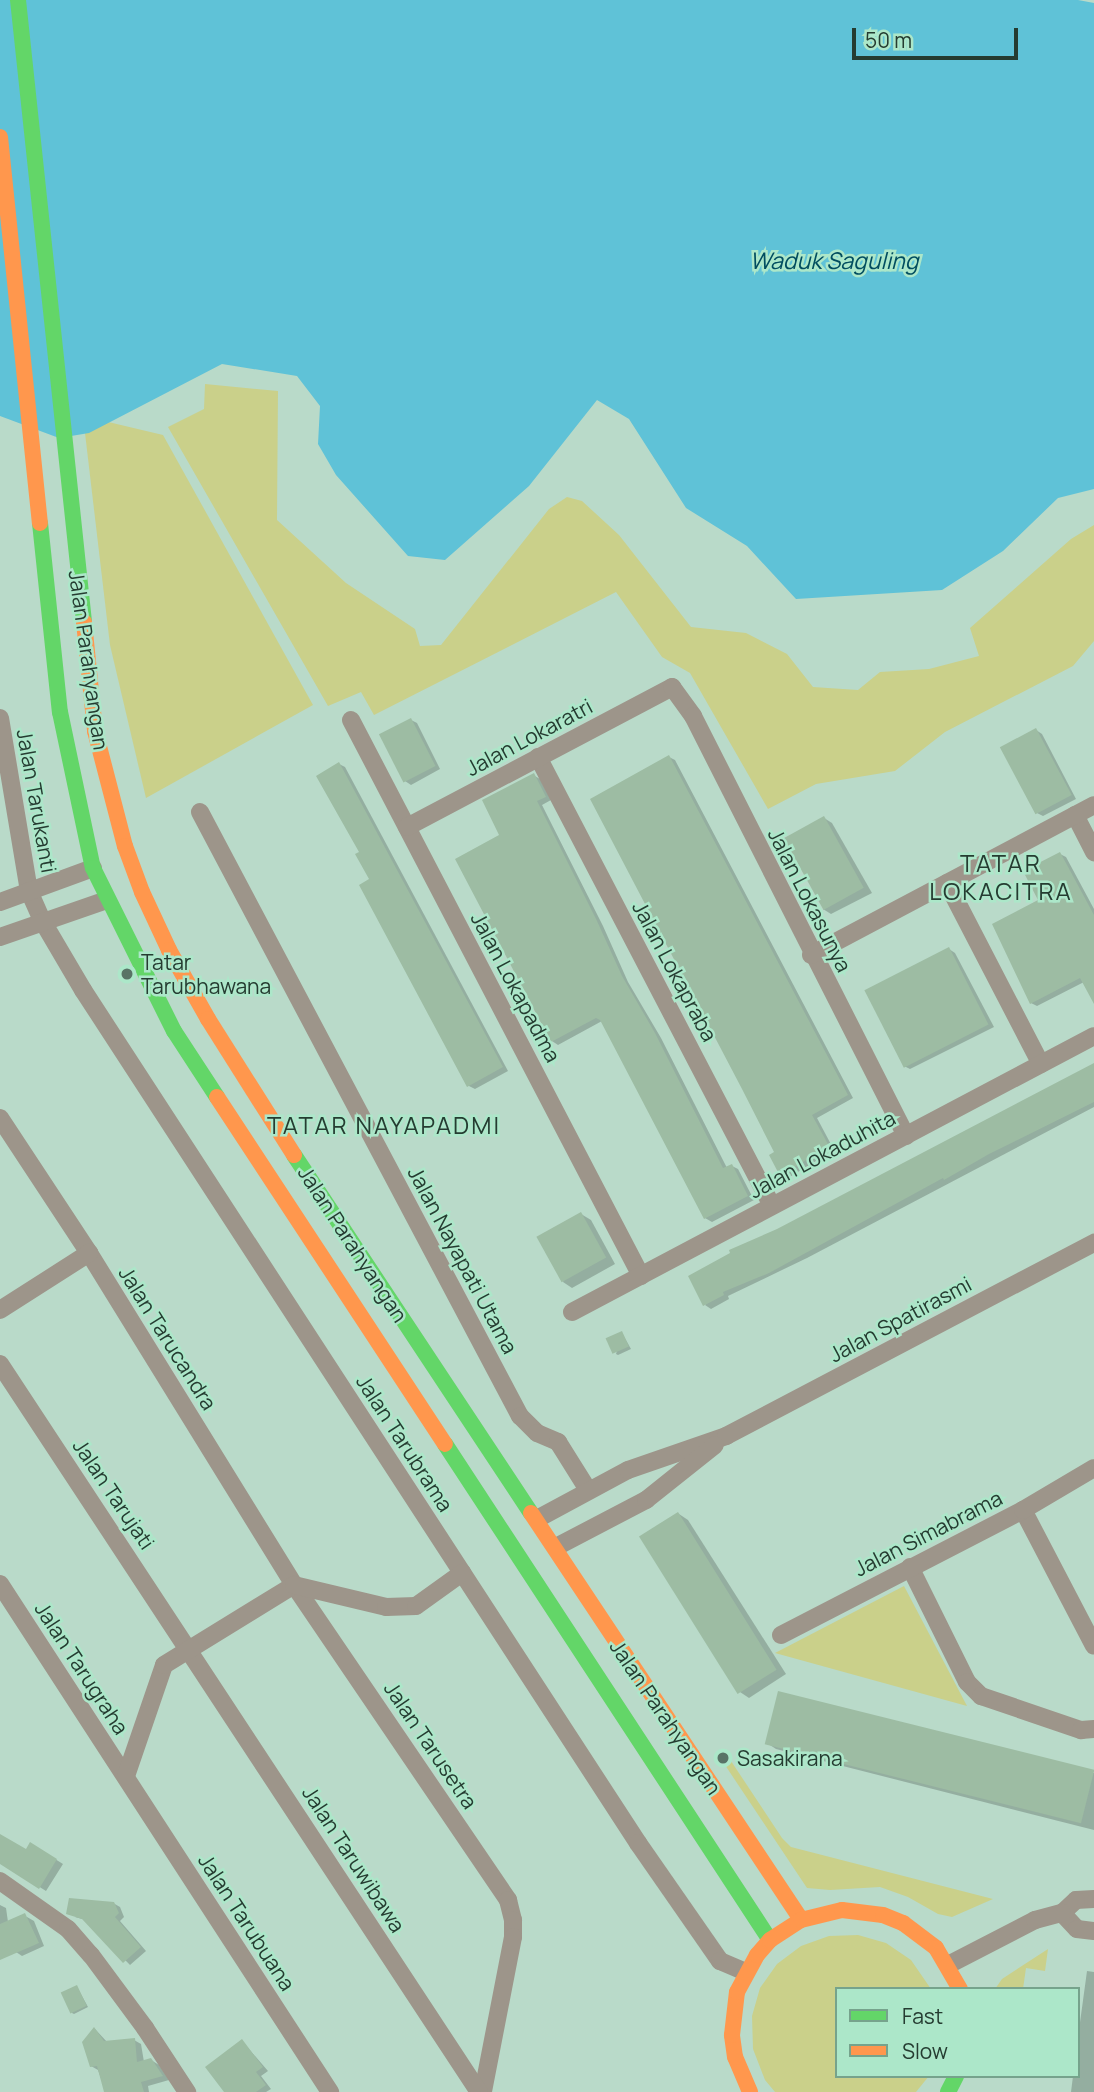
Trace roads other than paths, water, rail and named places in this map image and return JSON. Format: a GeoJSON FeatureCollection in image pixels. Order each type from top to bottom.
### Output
{"type":"FeatureCollection","features":[{"type":"Feature","properties":{"kind":"main road","name":"Jalan Parahyangan"},"geometry":{"type":"LineString","coordinates":[[18,0],[87,676],[95,732],[108,784],[142,892],[169,950],[208,1019],[313,1185],[801,1920]]}},
{"type":"Feature","properties":{"kind":"main road","name":"Jalan Parahyangan"},"geometry":{"type":"LineString","coordinates":[[0,137],[56,681],[73,783],[93,868],[174,1031],[285,1205],[770,1940]]}},
{"type":"Feature","properties":{"kind":"main road"},"geometry":{"type":"LineString","coordinates":[[285,1205],[313,1185]]}},
{"type":"Feature","properties":{"kind":"main road"},"geometry":{"type":"LineString","coordinates":[[750,2092],[735,2057],[732,2035],[737,1992],[746,1972],[770,1940],[801,1920],[842,1910],[883,1915],[920,1934],[948,1965],[959,1987]]}},
{"type":"Feature","properties":{"kind":"street","name":"Jalan Lokaratri"},"geometry":{"type":"LineString","coordinates":[[407,827],[672,687]]}},
{"type":"Feature","properties":{"kind":"street","name":"Jalan Lokasunya"},"geometry":{"type":"LineString","coordinates":[[672,687],[692,716],[811,955],[906,1136]]}},
{"type":"Feature","properties":{"kind":"street","name":"Jalan Tarukanti"},"geometry":{"type":"LineString","coordinates":[[0,718],[29,891],[43,922]]}},
{"type":"Feature","properties":{"kind":"street","name":"Jalan Lokapadma"},"geometry":{"type":"LineString","coordinates":[[351,720],[641,1276]]}},
{"type":"Feature","properties":{"kind":"street","name":"Jalan Lokapraba"},"geometry":{"type":"LineString","coordinates":[[538,757],[772,1206]]}},
{"type":"Feature","properties":{"kind":"street"},"geometry":{"type":"LineString","coordinates":[[811,955],[1094,805]]}},
{"type":"Feature","properties":{"kind":"street","name":"Jalan Nayapati Utama"},"geometry":{"type":"LineString","coordinates":[[200,812],[520,1416],[537,1433],[558,1442],[588,1490]]}},
{"type":"Feature","properties":{"kind":"street"},"geometry":{"type":"LineString","coordinates":[[1075,815],[1094,852]]}},
{"type":"Feature","properties":{"kind":"street"},"geometry":{"type":"LineString","coordinates":[[0,902],[93,868]]}},
{"type":"Feature","properties":{"kind":"street"},"geometry":{"type":"LineString","coordinates":[[947,883],[1041,1064]]}},
{"type":"Feature","properties":{"kind":"street"},"geometry":{"type":"LineString","coordinates":[[0,937],[107,900]]}},
{"type":"Feature","properties":{"kind":"street","name":"Jalan Tarubrama"},"geometry":{"type":"LineString","coordinates":[[43,922],[105,1023],[462,1573],[720,1961],[746,1972]]}},
{"type":"Feature","properties":{"kind":"street","name":"Jalan Lokaduhita"},"geometry":{"type":"LineString","coordinates":[[572,1312],[1094,1036]]}},
{"type":"Feature","properties":{"kind":"street","name":"Jalan Tarucandra"},"geometry":{"type":"LineString","coordinates":[[0,1118],[89,1253],[294,1585]]}},
{"type":"Feature","properties":{"kind":"street","name":"Jalan Spatirasmi"},"geometry":{"type":"LineString","coordinates":[[537,1519],[628,1470],[726,1436],[1094,1243]]}},
{"type":"Feature","properties":{"kind":"street"},"geometry":{"type":"LineString","coordinates":[[0,1310],[89,1253]]}},
{"type":"Feature","properties":{"kind":"street","name":"Jalan Tarujati"},"geometry":{"type":"LineString","coordinates":[[0,1364],[191,1650]]}},
{"type":"Feature","properties":{"kind":"street","name":"Jalan Spatirasmi"},"geometry":{"type":"LineString","coordinates":[[556,1548],[646,1500],[726,1436]]}},
{"type":"Feature","properties":{"kind":"street","name":"Jalan Simabrama"},"geometry":{"type":"LineString","coordinates":[[780,1635],[1023,1510],[1094,1468]]}},
{"type":"Feature","properties":{"kind":"street"},"geometry":{"type":"LineString","coordinates":[[1023,1510],[1094,1646]]}},
{"type":"Feature","properties":{"kind":"street"},"geometry":{"type":"LineString","coordinates":[[910,1567],[967,1682],[981,1696],[1081,1730],[1094,1729]]}},
{"type":"Feature","properties":{"kind":"street"},"geometry":{"type":"LineString","coordinates":[[126,1776],[164,1665],[294,1585],[386,1607],[415,1606],[462,1573]]}},
{"type":"Feature","properties":{"kind":"street","name":"Jalan Tarugraha"},"geometry":{"type":"LineString","coordinates":[[0,1584],[126,1776]]}},
{"type":"Feature","properties":{"kind":"street","name":"Jalan Tarusetra"},"geometry":{"type":"LineString","coordinates":[[294,1585],[508,1900],[513,1920],[513,1937],[481,2092]]}},
{"type":"Feature","properties":{"kind":"street","name":"Jalan Taruwibawa"},"geometry":{"type":"LineString","coordinates":[[191,1650],[481,2092]]}},
{"type":"Feature","properties":{"kind":"street","name":"Jalan Tarubuana"},"geometry":{"type":"LineString","coordinates":[[126,1776],[330,2092]]}},
{"type":"Feature","properties":{"kind":"street"},"geometry":{"type":"LineString","coordinates":[[0,1881],[68,1929],[91,1955],[145,2028],[187,2092]]}},
{"type":"Feature","properties":{"kind":"street"},"geometry":{"type":"LineString","coordinates":[[948,1965],[1035,1920],[1062,1913],[1076,1900],[1094,1899]]}},
{"type":"Feature","properties":{"kind":"street"},"geometry":{"type":"LineString","coordinates":[[1062,1913],[1076,1929],[1094,1931]]}},
{"type":"Feature","properties":{"kind":"water","name":"Waduk Saguling"},"geometry":{"type":"Polygon","coordinates":[[[0,0],[1078,0],[1094,3],[1094,489],[1058,498],[1003,551],[942,590],[796,599],[747,546],[686,508],[629,419],[597,400],[529,486],[445,560],[408,556],[336,475],[318,444],[320,406],[297,376],[222,364],[89,433],[59,438],[0,416],[0,0]]]}},
{"type":"Feature","properties":{"kind":"place","name":"Tatar Tarubhawana"},"geometry":{"type":"Point","coordinates":[127,974]}},
{"type":"Feature","properties":{"kind":"place","name":"Sasakirana"},"geometry":{"type":"Point","coordinates":[723,1758]}},
{"type":"Feature","properties":{"kind":"district","name":"TATAR LOKACITRA"},"geometry":{"type":"Point","coordinates":[1001,877]}},
{"type":"Feature","properties":{"kind":"district","name":"TATAR NAYAPADMI"},"geometry":{"type":"Point","coordinates":[384,1125]}}]}
